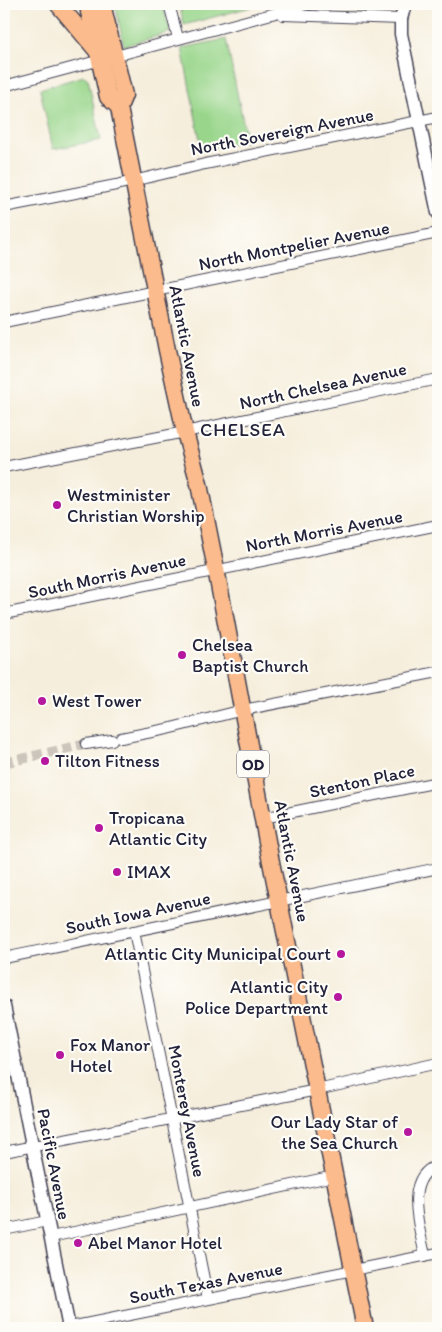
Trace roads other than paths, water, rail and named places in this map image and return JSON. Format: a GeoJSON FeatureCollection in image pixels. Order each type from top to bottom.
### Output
{"type":"FeatureCollection","features":[{"type":"Feature","properties":{"kind":"main road","name":"Atlantic Avenue"},"geometry":{"type":"LineString","coordinates":[[58,4],[106,56],[124,95],[119,107],[133,179],[184,432],[199,484],[270,857],[366,1328]]}},
{"type":"Feature","properties":{"kind":"main road","name":"OD"},"geometry":{"type":"LineString","coordinates":[[90,4],[89,12],[106,56]]}},
{"type":"Feature","properties":{"kind":"main road","name":"OD"},"geometry":{"type":"LineString","coordinates":[[102,4],[106,56]]}},
{"type":"Feature","properties":{"kind":"street"},"geometry":{"type":"LineString","coordinates":[[169,4],[178,38]]}},
{"type":"Feature","properties":{"kind":"street"},"geometry":{"type":"LineString","coordinates":[[4,86],[106,56],[310,4]]}},
{"type":"Feature","properties":{"kind":"street"},"geometry":{"type":"LineString","coordinates":[[405,4],[401,19],[402,34],[438,213]]}},
{"type":"Feature","properties":{"kind":"street"},"geometry":{"type":"LineString","coordinates":[[272,14],[401,19]]}},
{"type":"Feature","properties":{"kind":"street","name":"North Sovereign Avenue"},"geometry":{"type":"LineString","coordinates":[[4,207],[438,116]]}},
{"type":"Feature","properties":{"kind":"street","name":"North Montpelier Avenue"},"geometry":{"type":"LineString","coordinates":[[4,322],[438,234]]}},
{"type":"Feature","properties":{"kind":"street","name":"North Chelsea Avenue"},"geometry":{"type":"LineString","coordinates":[[4,467],[438,379]]}},
{"type":"Feature","properties":{"kind":"street","name":"North Morris Avenue"},"geometry":{"type":"LineString","coordinates":[[216,569],[438,525]]}},
{"type":"Feature","properties":{"kind":"street","name":"South Morris Avenue"},"geometry":{"type":"LineString","coordinates":[[4,614],[216,569]]}},
{"type":"Feature","properties":{"kind":"street"},"geometry":{"type":"LineString","coordinates":[[86,744],[167,729],[243,710],[438,672]]}},
{"type":"Feature","properties":{"kind":"street","name":"Stenton Place"},"geometry":{"type":"LineString","coordinates":[[264,818],[438,782]]}},
{"type":"Feature","properties":{"kind":"street","name":"South Iowa Avenue"},"geometry":{"type":"LineString","coordinates":[[4,958],[438,868]]}},
{"type":"Feature","properties":{"kind":"street","name":"Monterey Avenue"},"geometry":{"type":"LineString","coordinates":[[134,931],[208,1299]]}},
{"type":"Feature","properties":{"kind":"street","name":"Pacific Avenue"},"geometry":{"type":"LineString","coordinates":[[4,1006],[8,1050],[33,1146],[68,1328]]}},
{"type":"Feature","properties":{"kind":"street"},"geometry":{"type":"LineString","coordinates":[[4,1152],[317,1090],[438,1063]]}},
{"type":"Feature","properties":{"kind":"street"},"geometry":{"type":"LineString","coordinates":[[425,1256],[416,1193],[423,1174],[438,1165]]}},
{"type":"Feature","properties":{"kind":"street"},"geometry":{"type":"LineString","coordinates":[[51,1237],[334,1176]]}},
{"type":"Feature","properties":{"kind":"street"},"geometry":{"type":"LineString","coordinates":[[4,1230],[47,1221]]}},
{"type":"Feature","properties":{"kind":"street","name":"South Texas Avenue"},"geometry":{"type":"LineString","coordinates":[[68,1328],[438,1253]]}},
{"type":"Feature","properties":{"kind":"tunnel"},"geometry":{"type":"LineString","coordinates":[[4,763],[86,744]]}},
{"type":"Feature","properties":{"kind":"place","name":"Westminister Christian Worship"},"geometry":{"type":"Point","coordinates":[57,505]}},
{"type":"Feature","properties":{"kind":"place","name":"Chelsea Baptist Church"},"geometry":{"type":"Point","coordinates":[182,655]}},
{"type":"Feature","properties":{"kind":"place","name":"West Tower"},"geometry":{"type":"Point","coordinates":[42,701]}},
{"type":"Feature","properties":{"kind":"place","name":"Tilton Fitness"},"geometry":{"type":"Point","coordinates":[45,761]}},
{"type":"Feature","properties":{"kind":"place","name":"Tropicana Atlantic City"},"geometry":{"type":"Point","coordinates":[99,828]}},
{"type":"Feature","properties":{"kind":"place","name":"IMAX"},"geometry":{"type":"Point","coordinates":[117,872]}},
{"type":"Feature","properties":{"kind":"place","name":"Atlantic City Municipal Court"},"geometry":{"type":"Point","coordinates":[341,954]}},
{"type":"Feature","properties":{"kind":"place","name":"Atlantic City Police Department"},"geometry":{"type":"Point","coordinates":[338,997]}},
{"type":"Feature","properties":{"kind":"place","name":"Fox Manor Hotel"},"geometry":{"type":"Point","coordinates":[60,1055]}},
{"type":"Feature","properties":{"kind":"place","name":"Our Lady Star of the Sea Church"},"geometry":{"type":"Point","coordinates":[408,1132]}},
{"type":"Feature","properties":{"kind":"place","name":"Abel Manor Hotel"},"geometry":{"type":"Point","coordinates":[78,1243]}},
{"type":"Feature","properties":{"kind":"district","name":"CHELSEA"},"geometry":{"type":"Point","coordinates":[243,429]}}]}
